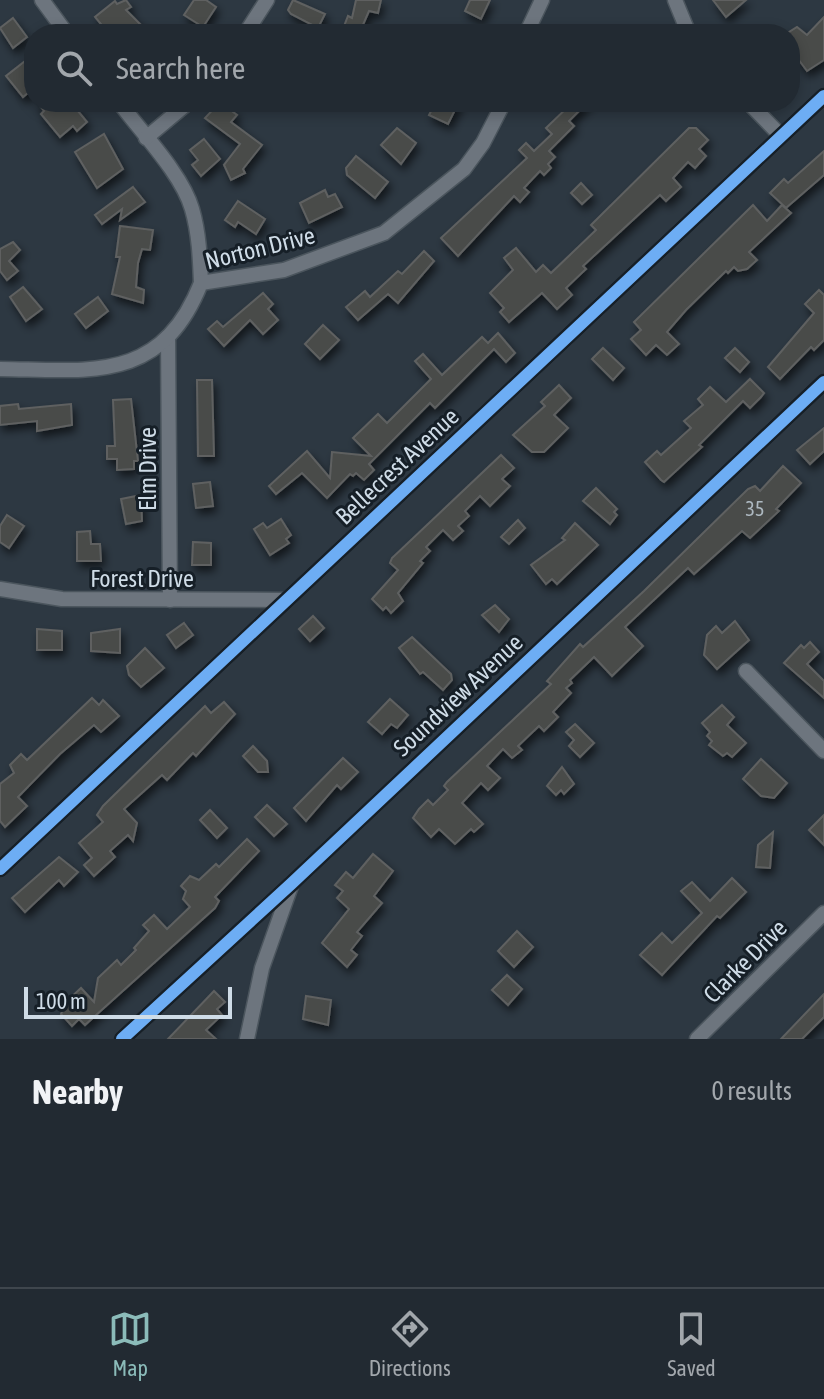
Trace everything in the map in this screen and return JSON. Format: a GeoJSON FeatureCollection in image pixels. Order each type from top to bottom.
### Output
{"type":"FeatureCollection","features":[{"type":"Feature","properties":{"kind":"street"},"geometry":{"type":"LineString","coordinates":[[42,0],[60,24]]}},
{"type":"Feature","properties":{"kind":"street"},"geometry":{"type":"LineString","coordinates":[[251,24],[267,0]]}},
{"type":"Feature","properties":{"kind":"street"},"geometry":{"type":"LineString","coordinates":[[531,24],[542,0]]}},
{"type":"Feature","properties":{"kind":"street"},"geometry":{"type":"LineString","coordinates":[[675,0],[685,24]]}},
{"type":"Feature","properties":{"kind":"street","name":"Bellecrest Avenue"},"geometry":{"type":"LineString","coordinates":[[0,869],[824,96]]}},
{"type":"Feature","properties":{"kind":"street"},"geometry":{"type":"LineString","coordinates":[[126,112],[182,186],[192,207],[200,245],[201,283]]}},
{"type":"Feature","properties":{"kind":"street"},"geometry":{"type":"LineString","coordinates":[[146,138],[177,112]]}},
{"type":"Feature","properties":{"kind":"street","name":"Norton Drive"},"geometry":{"type":"LineString","coordinates":[[0,369],[93,371],[144,356],[168,337],[188,313],[201,283],[284,270],[384,233],[464,169],[483,143],[499,112]]}},
{"type":"Feature","properties":{"kind":"street"},"geometry":{"type":"LineString","coordinates":[[758,112],[781,136]]}},
{"type":"Feature","properties":{"kind":"street","name":"Elm Drive"},"geometry":{"type":"LineString","coordinates":[[168,337],[170,600]]}},
{"type":"Feature","properties":{"kind":"street","name":"Soundview Avenue"},"geometry":{"type":"LineString","coordinates":[[122,1039],[824,382]]}},
{"type":"Feature","properties":{"kind":"street","name":"Forest Drive"},"geometry":{"type":"LineString","coordinates":[[0,589],[62,599],[285,600]]}},
{"type":"Feature","properties":{"kind":"street"},"geometry":{"type":"LineString","coordinates":[[746,671],[824,751]]}},
{"type":"Feature","properties":{"kind":"street"},"geometry":{"type":"LineString","coordinates":[[247,1039],[262,968],[291,884]]}},
{"type":"Feature","properties":{"kind":"street","name":"Clarke Drive"},"geometry":{"type":"LineString","coordinates":[[697,1039],[824,913]]}},
{"type":"Feature","properties":{"kind":"building"},"geometry":{"type":"Polygon","coordinates":[[[126,0],[131,7],[126,10],[140,24],[101,24],[95,17],[115,1],[117,4],[126,0]]]}},
{"type":"Feature","properties":{"kind":"building"},"geometry":{"type":"Polygon","coordinates":[[[194,0],[206,0],[216,7],[205,24],[198,24],[184,15],[194,0]]]}},
{"type":"Feature","properties":{"kind":"building"},"geometry":{"type":"Polygon","coordinates":[[[293,0],[325,14],[320,24],[310,24],[288,10],[293,0]]]}},
{"type":"Feature","properties":{"kind":"building"},"geometry":{"type":"Polygon","coordinates":[[[356,0],[381,0],[378,13],[369,11],[363,24],[345,24],[348,16],[352,18],[356,0]]]}},
{"type":"Feature","properties":{"kind":"building"},"geometry":{"type":"Polygon","coordinates":[[[470,0],[490,0],[481,19],[465,11],[470,0]]]}},
{"type":"Feature","properties":{"kind":"building"},"geometry":{"type":"Polygon","coordinates":[[[713,0],[746,0],[726,17],[713,0]]]}},
{"type":"Feature","properties":{"kind":"building"},"geometry":{"type":"Polygon","coordinates":[[[824,17],[824,60],[807,71],[800,62],[800,29],[807,35],[824,17]]]}},
{"type":"Feature","properties":{"kind":"building"},"geometry":{"type":"Polygon","coordinates":[[[13,18],[24,33],[24,39],[13,48],[0,28],[13,18]]]}},
{"type":"Feature","properties":{"kind":"building"},"geometry":{"type":"Polygon","coordinates":[[[24,62],[24,96],[23,97],[6,76],[24,62]]]}},
{"type":"Feature","properties":{"kind":"building"},"geometry":{"type":"Polygon","coordinates":[[[79,112],[87,122],[77,131],[73,126],[60,137],[41,114],[79,112]]]}},
{"type":"Feature","properties":{"kind":"building"},"geometry":{"type":"Polygon","coordinates":[[[211,112],[233,112],[237,115],[231,122],[262,145],[243,169],[245,173],[231,180],[224,165],[240,144],[205,118],[211,112]]]}},
{"type":"Feature","properties":{"kind":"building"},"geometry":{"type":"Polygon","coordinates":[[[431,112],[454,112],[448,124],[429,115],[431,112]]]}},
{"type":"Feature","properties":{"kind":"building"},"geometry":{"type":"Polygon","coordinates":[[[563,112],[578,112],[569,121],[574,126],[549,151],[555,157],[548,164],[551,168],[544,175],[540,171],[524,188],[529,192],[520,202],[514,196],[458,256],[441,238],[527,158],[519,150],[526,143],[534,151],[552,134],[546,128],[563,112]]]}},
{"type":"Feature","properties":{"kind":"building"},"geometry":{"type":"Polygon","coordinates":[[[397,128],[416,143],[401,164],[381,145],[397,128]]]}},
{"type":"Feature","properties":{"kind":"building"},"geometry":{"type":"Polygon","coordinates":[[[689,128],[696,128],[708,140],[699,149],[706,156],[695,168],[688,162],[673,178],[681,187],[666,201],[660,195],[583,266],[586,269],[566,288],[572,295],[557,309],[542,293],[509,322],[500,312],[504,308],[490,293],[513,270],[504,258],[516,248],[536,272],[543,265],[551,273],[596,230],[591,225],[689,128]]]}},
{"type":"Feature","properties":{"kind":"building"},"geometry":{"type":"Polygon","coordinates":[[[104,134],[123,169],[97,188],[75,152],[104,134]]]}},
{"type":"Feature","properties":{"kind":"building"},"geometry":{"type":"Polygon","coordinates":[[[204,139],[220,159],[201,176],[192,165],[198,160],[190,150],[204,139]]]}},
{"type":"Feature","properties":{"kind":"building"},"geometry":{"type":"Polygon","coordinates":[[[824,151],[824,175],[786,208],[770,193],[784,179],[788,183],[824,151]]]}},
{"type":"Feature","properties":{"kind":"building"},"geometry":{"type":"Polygon","coordinates":[[[356,156],[388,182],[375,198],[347,175],[346,168],[356,156]]]}},
{"type":"Feature","properties":{"kind":"building"},"geometry":{"type":"Polygon","coordinates":[[[581,183],[592,195],[582,204],[571,193],[581,183]]]}},
{"type":"Feature","properties":{"kind":"building"},"geometry":{"type":"Polygon","coordinates":[[[133,187],[145,202],[120,220],[122,209],[102,224],[95,215],[133,187]]]}},
{"type":"Feature","properties":{"kind":"building"},"geometry":{"type":"Polygon","coordinates":[[[325,190],[328,197],[335,194],[342,207],[309,223],[300,203],[325,190]]]}},
{"type":"Feature","properties":{"kind":"building"},"geometry":{"type":"Polygon","coordinates":[[[238,201],[265,219],[256,234],[238,222],[235,227],[225,220],[238,201]]]}},
{"type":"Feature","properties":{"kind":"building"},"geometry":{"type":"Polygon","coordinates":[[[753,205],[767,221],[782,205],[791,213],[749,252],[757,260],[747,269],[738,271],[734,267],[728,273],[726,271],[667,332],[679,344],[667,355],[656,345],[646,355],[631,339],[641,330],[634,322],[753,205]]]}},
{"type":"Feature","properties":{"kind":"building"},"geometry":{"type":"Polygon","coordinates":[[[120,226],[153,230],[150,250],[142,249],[138,263],[136,287],[144,290],[143,303],[112,294],[120,257],[116,257],[120,226]]]}},
{"type":"Feature","properties":{"kind":"building"},"geometry":{"type":"Polygon","coordinates":[[[13,242],[20,250],[9,261],[18,271],[7,280],[0,271],[0,249],[13,242]]]}},
{"type":"Feature","properties":{"kind":"building"},"geometry":{"type":"Polygon","coordinates":[[[424,251],[434,261],[398,303],[388,294],[358,320],[346,307],[365,291],[370,297],[398,271],[402,274],[424,251]]]}},
{"type":"Feature","properties":{"kind":"building"},"geometry":{"type":"Polygon","coordinates":[[[23,287],[42,309],[26,321],[10,297],[23,287]]]}},
{"type":"Feature","properties":{"kind":"building"},"geometry":{"type":"Polygon","coordinates":[[[819,290],[824,295],[824,340],[814,350],[811,347],[780,379],[768,367],[814,313],[805,304],[819,290]]]}},
{"type":"Feature","properties":{"kind":"building"},"geometry":{"type":"Polygon","coordinates":[[[263,293],[273,304],[268,309],[278,320],[263,334],[250,320],[224,346],[208,329],[217,321],[223,327],[263,293]]]}},
{"type":"Feature","properties":{"kind":"building"},"geometry":{"type":"Polygon","coordinates":[[[98,297],[108,311],[86,328],[75,314],[98,297]]]}},
{"type":"Feature","properties":{"kind":"building"},"geometry":{"type":"Polygon","coordinates":[[[323,325],[339,340],[320,359],[305,344],[323,325]]]}},
{"type":"Feature","properties":{"kind":"building"},"geometry":{"type":"Polygon","coordinates":[[[498,333],[515,353],[506,362],[494,349],[435,408],[430,403],[369,464],[374,470],[364,480],[356,473],[353,476],[350,474],[327,498],[302,473],[276,494],[269,486],[307,451],[330,478],[332,452],[371,456],[353,438],[378,414],[387,423],[431,379],[415,361],[423,354],[442,375],[482,337],[488,343],[498,333]]]}},
{"type":"Feature","properties":{"kind":"building"},"geometry":{"type":"Polygon","coordinates":[[[603,348],[624,368],[613,380],[592,359],[603,348]]]}},
{"type":"Feature","properties":{"kind":"building"},"geometry":{"type":"Polygon","coordinates":[[[735,348],[749,362],[740,372],[725,358],[735,348]]]}},
{"type":"Feature","properties":{"kind":"building"},"geometry":{"type":"Polygon","coordinates":[[[750,379],[764,393],[761,397],[750,408],[743,401],[699,445],[702,447],[664,482],[661,480],[645,462],[657,451],[661,455],[691,428],[684,421],[703,405],[698,399],[710,387],[726,402],[750,379]]]}},
{"type":"Feature","properties":{"kind":"building"},"geometry":{"type":"Polygon","coordinates":[[[197,380],[212,380],[214,456],[198,456],[197,380]]]}},
{"type":"Feature","properties":{"kind":"building"},"geometry":{"type":"Polygon","coordinates":[[[559,385],[571,398],[554,415],[568,428],[544,452],[532,452],[513,435],[545,406],[541,402],[559,385]]]}},
{"type":"Feature","properties":{"kind":"building"},"geometry":{"type":"Polygon","coordinates":[[[131,399],[138,461],[134,461],[134,469],[117,470],[117,459],[107,459],[107,446],[115,446],[113,400],[131,399]]]}},
{"type":"Feature","properties":{"kind":"building"},"geometry":{"type":"Polygon","coordinates":[[[18,404],[19,409],[71,404],[72,425],[37,431],[37,421],[0,425],[0,406],[18,404]]]}},
{"type":"Feature","properties":{"kind":"building"},"geometry":{"type":"Polygon","coordinates":[[[824,428],[824,451],[810,464],[797,450],[824,428]]]}},
{"type":"Feature","properties":{"kind":"building"},"geometry":{"type":"Polygon","coordinates":[[[501,455],[514,468],[502,479],[510,486],[490,506],[480,496],[465,511],[469,516],[458,526],[463,531],[453,540],[443,530],[426,547],[430,551],[420,561],[423,563],[398,593],[403,601],[391,613],[386,607],[383,610],[372,599],[398,570],[390,563],[392,558],[501,455]]]}},
{"type":"Feature","properties":{"kind":"building"},"geometry":{"type":"Polygon","coordinates":[[[783,466],[801,483],[776,509],[779,511],[750,538],[742,531],[694,574],[688,568],[625,627],[643,646],[612,676],[594,657],[570,680],[572,683],[566,688],[571,693],[553,712],[558,717],[544,731],[539,726],[518,746],[522,750],[512,758],[503,749],[487,766],[500,778],[488,790],[481,783],[462,803],[483,824],[474,832],[471,829],[455,844],[439,829],[431,837],[413,818],[419,809],[428,800],[433,805],[448,790],[444,786],[447,782],[551,684],[547,681],[580,644],[583,647],[644,591],[748,489],[755,486],[760,491],[783,466]]]}},
{"type":"Feature","properties":{"kind":"building"},"geometry":{"type":"Polygon","coordinates":[[[210,482],[213,506],[196,508],[193,484],[210,482]]]}},
{"type":"Feature","properties":{"kind":"building"},"geometry":{"type":"Polygon","coordinates":[[[596,488],[617,509],[614,512],[617,515],[610,524],[583,501],[596,488]]]}},
{"type":"Feature","properties":{"kind":"building"},"geometry":{"type":"Polygon","coordinates":[[[141,495],[142,521],[126,524],[121,499],[141,495]]]}},
{"type":"Feature","properties":{"kind":"building"},"geometry":{"type":"Polygon","coordinates":[[[7,515],[24,526],[9,548],[0,542],[0,526],[7,515]]]}},
{"type":"Feature","properties":{"kind":"building"},"geometry":{"type":"Polygon","coordinates":[[[281,519],[291,535],[286,539],[289,543],[270,555],[254,529],[263,523],[267,528],[281,519]]]}},
{"type":"Feature","properties":{"kind":"building"},"geometry":{"type":"Polygon","coordinates":[[[518,520],[525,528],[509,544],[501,537],[518,520]]]}},
{"type":"Feature","properties":{"kind":"building"},"geometry":{"type":"Polygon","coordinates":[[[575,523],[598,545],[557,584],[552,579],[546,584],[531,565],[565,540],[562,538],[575,523]]]}},
{"type":"Feature","properties":{"kind":"building"},"geometry":{"type":"Polygon","coordinates":[[[90,531],[91,544],[100,544],[101,561],[77,561],[77,532],[90,531]]]}},
{"type":"Feature","properties":{"kind":"building"},"geometry":{"type":"Polygon","coordinates":[[[193,542],[211,543],[211,565],[192,565],[193,542]]]}},
{"type":"Feature","properties":{"kind":"building"},"geometry":{"type":"Polygon","coordinates":[[[495,605],[509,619],[499,632],[482,615],[495,605]]]}},
{"type":"Feature","properties":{"kind":"building"},"geometry":{"type":"Polygon","coordinates":[[[313,616],[324,628],[310,641],[299,629],[313,616]]]}},
{"type":"Feature","properties":{"kind":"building"},"geometry":{"type":"Polygon","coordinates":[[[735,621],[749,640],[717,669],[704,655],[707,635],[716,626],[722,633],[735,621]]]}},
{"type":"Feature","properties":{"kind":"building"},"geometry":{"type":"Polygon","coordinates":[[[184,623],[193,635],[176,648],[167,635],[184,623]]]}},
{"type":"Feature","properties":{"kind":"building"},"geometry":{"type":"Polygon","coordinates":[[[37,629],[62,631],[62,650],[37,650],[37,629]]]}},
{"type":"Feature","properties":{"kind":"building"},"geometry":{"type":"Polygon","coordinates":[[[120,629],[120,653],[91,651],[91,633],[120,629]]]}},
{"type":"Feature","properties":{"kind":"building"},"geometry":{"type":"Polygon","coordinates":[[[412,637],[451,674],[452,680],[443,690],[423,672],[420,674],[399,648],[412,637]]]}},
{"type":"Feature","properties":{"kind":"building"},"geometry":{"type":"Polygon","coordinates":[[[810,642],[819,652],[807,664],[824,681],[824,698],[784,663],[801,645],[804,648],[810,642]]]}},
{"type":"Feature","properties":{"kind":"building"},"geometry":{"type":"Polygon","coordinates":[[[145,648],[164,668],[141,687],[129,675],[127,666],[145,648]]]}},
{"type":"Feature","properties":{"kind":"building"},"geometry":{"type":"Polygon","coordinates":[[[92,698],[99,705],[103,700],[119,716],[101,732],[94,725],[60,754],[18,797],[27,806],[5,827],[0,821],[0,784],[14,773],[10,765],[21,754],[27,760],[92,698]]]}},
{"type":"Feature","properties":{"kind":"building"},"geometry":{"type":"Polygon","coordinates":[[[390,699],[408,715],[397,728],[391,724],[382,734],[368,722],[390,699]]]}},
{"type":"Feature","properties":{"kind":"building"},"geometry":{"type":"Polygon","coordinates":[[[224,702],[235,714],[196,756],[193,753],[167,780],[162,775],[124,809],[137,823],[133,841],[128,835],[110,851],[115,857],[94,876],[84,865],[92,858],[79,843],[103,822],[97,815],[103,806],[205,706],[211,713],[224,702]]]}},
{"type":"Feature","properties":{"kind":"building"},"geometry":{"type":"Polygon","coordinates":[[[722,705],[734,717],[727,725],[746,743],[732,757],[727,753],[723,756],[709,745],[712,741],[707,736],[710,732],[702,723],[722,705]]]}},
{"type":"Feature","properties":{"kind":"building"},"geometry":{"type":"Polygon","coordinates":[[[575,724],[594,743],[580,757],[569,746],[574,740],[566,732],[575,724]]]}},
{"type":"Feature","properties":{"kind":"building"},"geometry":{"type":"Polygon","coordinates":[[[253,746],[267,761],[268,772],[258,772],[243,756],[253,746]]]}},
{"type":"Feature","properties":{"kind":"building"},"geometry":{"type":"Polygon","coordinates":[[[343,758],[358,772],[341,789],[337,785],[306,821],[294,808],[343,758]]]}},
{"type":"Feature","properties":{"kind":"building"},"geometry":{"type":"Polygon","coordinates":[[[761,759],[787,783],[774,798],[761,796],[743,779],[761,759]]]}},
{"type":"Feature","properties":{"kind":"building"},"geometry":{"type":"Polygon","coordinates":[[[562,767],[574,784],[564,794],[561,790],[556,795],[547,786],[562,767]]]}},
{"type":"Feature","properties":{"kind":"building"},"geometry":{"type":"Polygon","coordinates":[[[267,805],[287,824],[274,836],[255,817],[267,805]]]}},
{"type":"Feature","properties":{"kind":"building"},"geometry":{"type":"Polygon","coordinates":[[[210,810],[227,828],[217,838],[200,820],[210,810]]]}},
{"type":"Feature","properties":{"kind":"building"},"geometry":{"type":"Polygon","coordinates":[[[824,815],[824,845],[809,830],[824,815]]]}},
{"type":"Feature","properties":{"kind":"building"},"geometry":{"type":"Polygon","coordinates":[[[773,832],[770,868],[756,867],[758,845],[773,832]]]}},
{"type":"Feature","properties":{"kind":"building"},"geometry":{"type":"Polygon","coordinates":[[[247,839],[259,851],[215,897],[219,901],[215,908],[85,1025],[79,1019],[72,1026],[61,1014],[66,1002],[81,988],[94,1002],[98,978],[117,960],[121,965],[136,950],[134,948],[149,931],[143,925],[154,915],[167,929],[190,907],[183,899],[186,891],[181,886],[190,876],[199,880],[216,864],[219,867],[247,839]]]}},
{"type":"Feature","properties":{"kind":"building"},"geometry":{"type":"Polygon","coordinates":[[[373,854],[393,871],[374,896],[382,903],[357,932],[362,936],[351,950],[357,955],[347,967],[322,943],[349,909],[337,898],[343,891],[335,885],[346,872],[353,878],[373,854]]]}},
{"type":"Feature","properties":{"kind":"building"},"geometry":{"type":"Polygon","coordinates":[[[59,857],[78,872],[64,886],[59,880],[25,912],[12,898],[59,857]]]}},
{"type":"Feature","properties":{"kind":"building"},"geometry":{"type":"Polygon","coordinates":[[[732,878],[746,892],[720,918],[717,916],[662,975],[640,955],[662,933],[672,943],[702,913],[681,891],[692,882],[710,901],[732,878]]]}},
{"type":"Feature","properties":{"kind":"building"},"geometry":{"type":"Polygon","coordinates":[[[517,931],[533,947],[514,967],[498,951],[517,931]]]}},
{"type":"Feature","properties":{"kind":"building"},"geometry":{"type":"Polygon","coordinates":[[[507,975],[522,989],[508,1005],[492,990],[507,975]]]}},
{"type":"Feature","properties":{"kind":"building"},"geometry":{"type":"Polygon","coordinates":[[[214,991],[225,1002],[217,1009],[222,1015],[206,1030],[216,1039],[168,1039],[214,991]]]}},
{"type":"Feature","properties":{"kind":"building"},"geometry":{"type":"Polygon","coordinates":[[[824,994],[824,1017],[802,1039],[781,1039],[824,994]]]}},
{"type":"Feature","properties":{"kind":"building"},"geometry":{"type":"Polygon","coordinates":[[[306,996],[331,1000],[328,1025],[303,1019],[306,996]]]}},
{"type":"Feature","properties":{"kind":"cycle path"},"geometry":{"type":"LineString","coordinates":[[0,869],[824,96]]}},
{"type":"Feature","properties":{"kind":"cycle path"},"geometry":{"type":"LineString","coordinates":[[122,1039],[824,382]]}}]}
